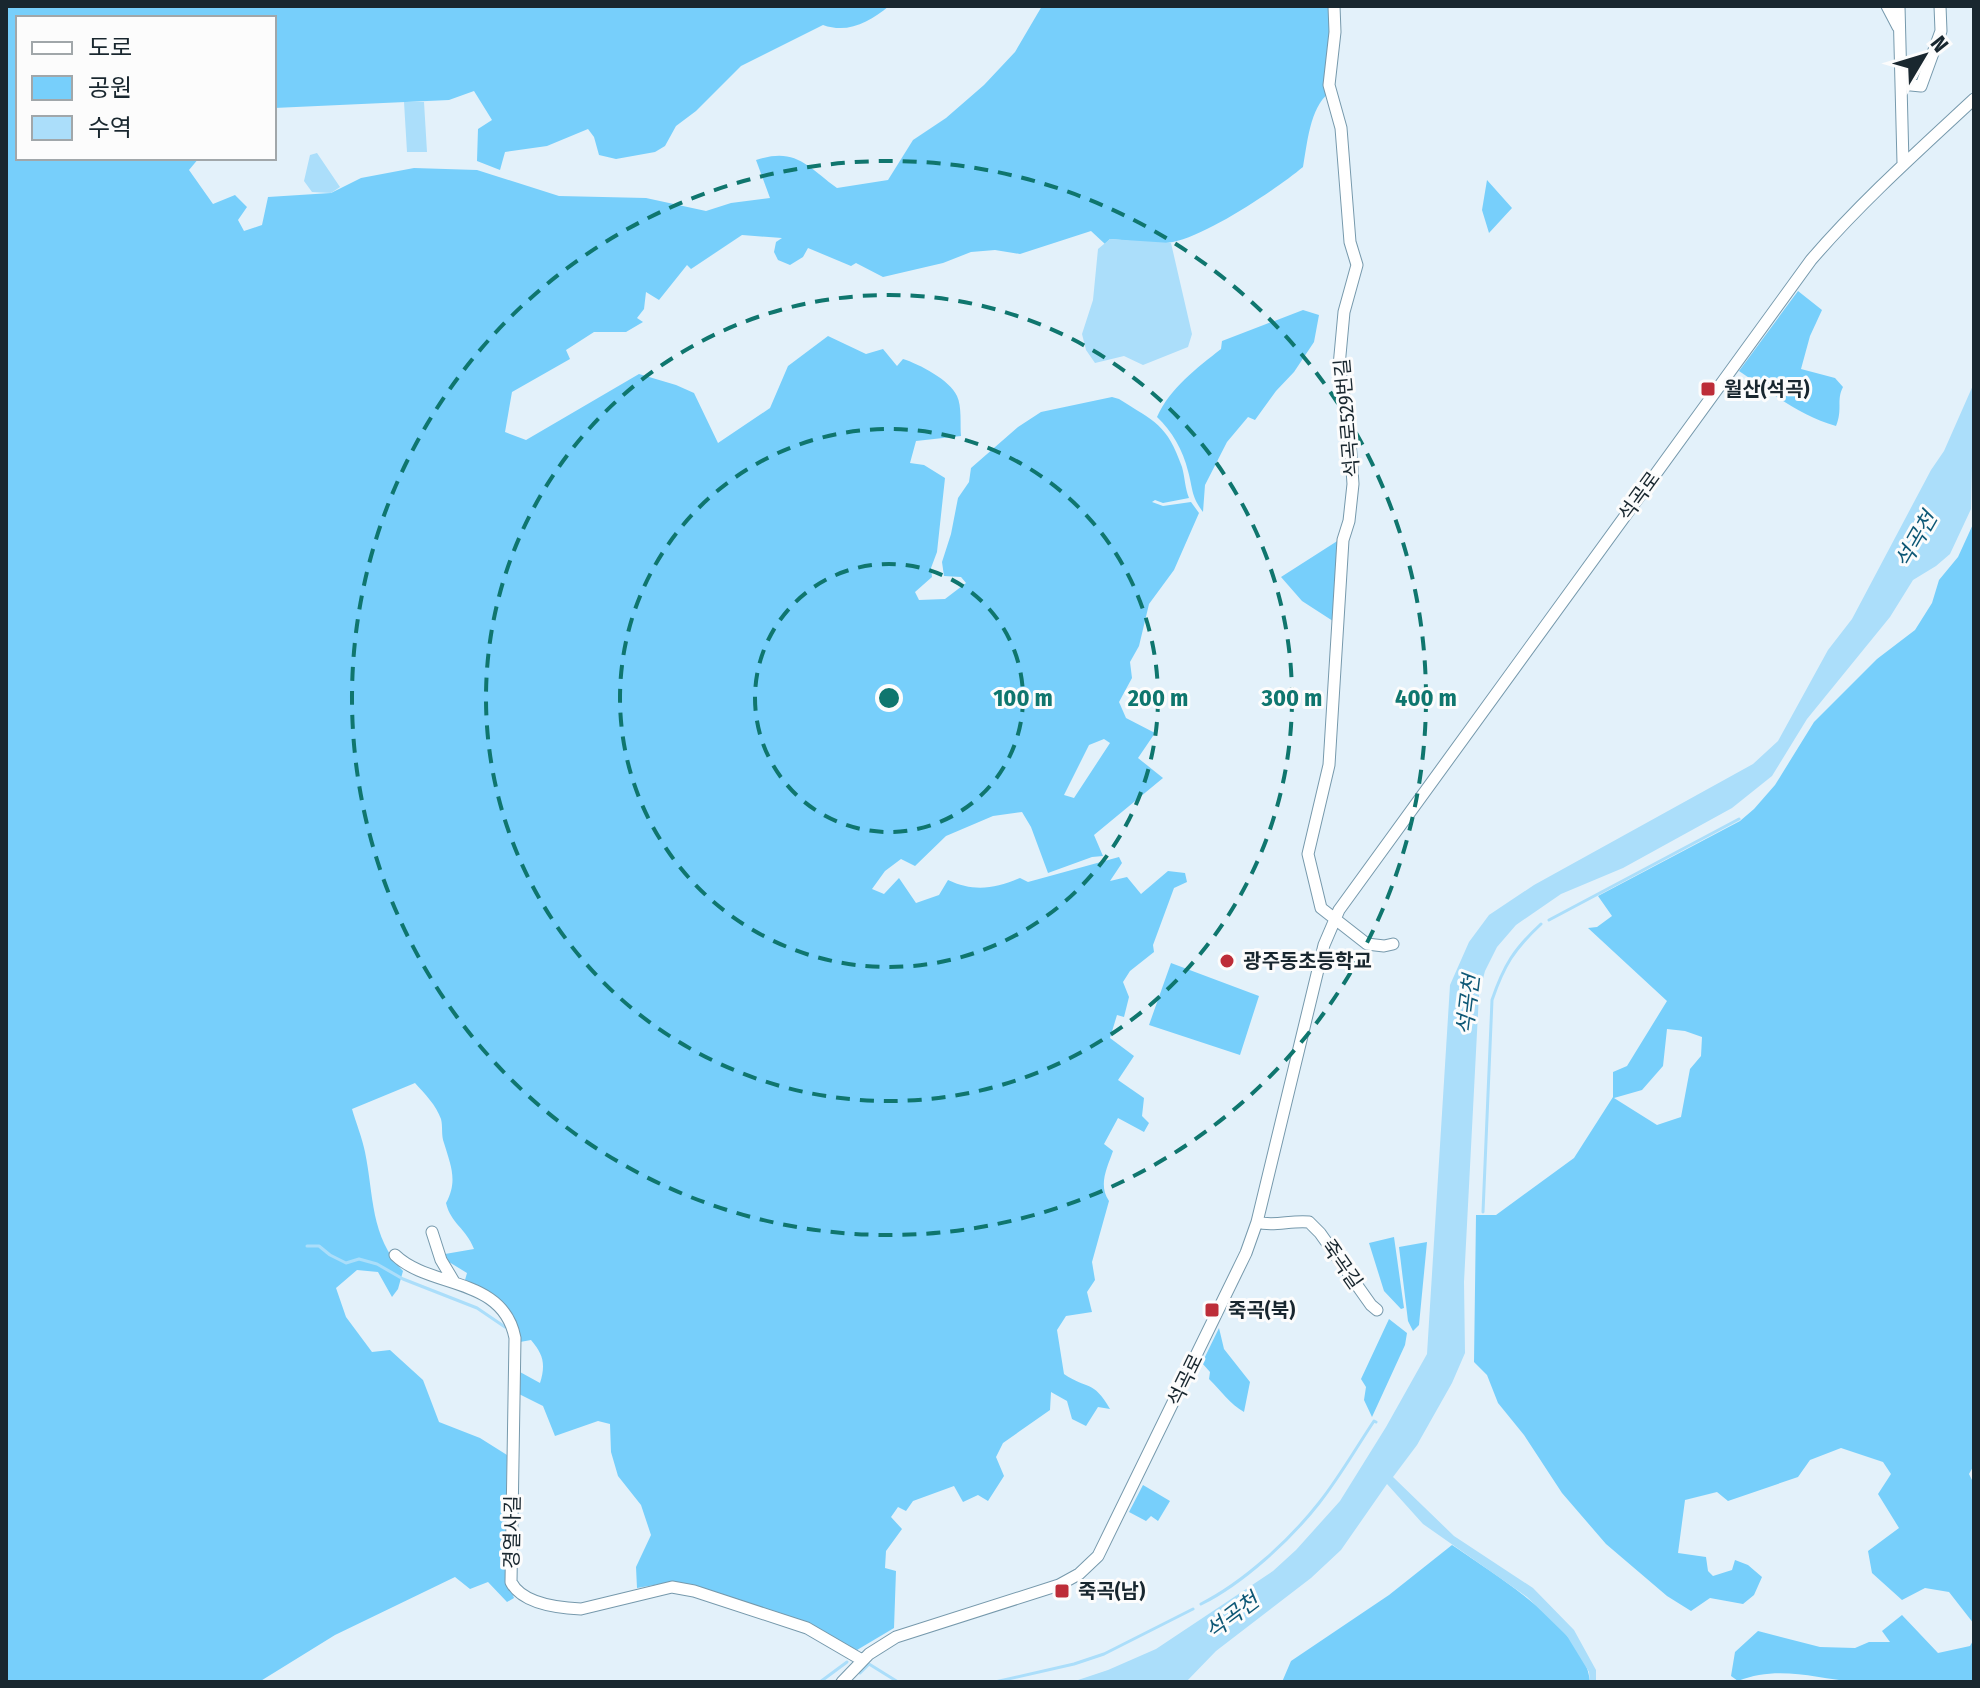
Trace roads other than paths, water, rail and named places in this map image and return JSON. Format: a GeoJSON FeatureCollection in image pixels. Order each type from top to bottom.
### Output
{"type":"FeatureCollection","features":[{"type":"Feature","properties":{"kind":"street","name":"석곡로529번길"},"geometry":{"type":"LineString","coordinates":[[1334,6],[1335,32],[1329,85],[1341,128],[1350,242],[1357,265],[1344,312],[1339,366],[1349,426],[1353,484],[1349,521],[1343,540],[1329,765],[1308,854],[1321,908],[1334,919]]}},
{"type":"Feature","properties":{"kind":"street"},"geometry":{"type":"LineString","coordinates":[[1887,6],[1899,29]]}},
{"type":"Feature","properties":{"kind":"street"},"geometry":{"type":"LineString","coordinates":[[1899,6],[1903,163]]}},
{"type":"Feature","properties":{"kind":"street"},"geometry":{"type":"LineString","coordinates":[[1901,84],[1921,86],[1941,31],[1940,6]]}},
{"type":"Feature","properties":{"kind":"street","name":"석곡로"},"geometry":{"type":"LineString","coordinates":[[842,1682],[862,1660],[896,1637],[1059,1585],[1079,1574],[1098,1556],[1228,1293],[1257,1222],[1321,957],[1334,919],[1432,779],[1811,260],[1831,235],[1903,163],[1974,99]]}},
{"type":"Feature","properties":{"kind":"street"},"geometry":{"type":"LineString","coordinates":[[1334,919],[1367,944],[1393,944]]}},
{"type":"Feature","properties":{"kind":"street","name":"죽곡길"},"geometry":{"type":"LineString","coordinates":[[1257,1222],[1267,1225],[1284,1221],[1309,1222],[1377,1310]]}},
{"type":"Feature","properties":{"kind":"street"},"geometry":{"type":"LineString","coordinates":[[432,1232],[441,1260],[453,1280]]}},
{"type":"Feature","properties":{"kind":"street","name":"경열사길"},"geometry":{"type":"LineString","coordinates":[[395,1255],[406,1266],[453,1280],[497,1303],[506,1312],[513,1327],[511,1582],[514,1590],[541,1602],[581,1609],[672,1587],[694,1591],[807,1628],[862,1660]]}},
{"type":"Feature","properties":{"kind":"water"},"geometry":{"type":"Polygon","coordinates":[[[404,102],[424,102],[427,152],[407,152],[404,102]]]}},
{"type":"Feature","properties":{"kind":"water"},"geometry":{"type":"Polygon","coordinates":[[[317,153],[340,187],[331,193],[312,192],[304,181],[310,155],[317,153]]]}},
{"type":"Feature","properties":{"kind":"water"},"geometry":{"type":"Polygon","coordinates":[[[1110,239],[1171,243],[1192,334],[1188,347],[1143,365],[1124,356],[1095,363],[1086,350],[1082,334],[1093,300],[1098,249],[1110,239]]]}},
{"type":"Feature","properties":{"kind":"water","name":"석곡천"},"geometry":{"type":"Polygon","coordinates":[[[1974,383],[1971,509],[1950,554],[1913,580],[1890,617],[1807,719],[1772,776],[1732,808],[1623,868],[1561,894],[1516,925],[1497,947],[1485,971],[1479,994],[1464,1282],[1465,1353],[1417,1445],[1393,1477],[1454,1536],[1533,1588],[1574,1630],[1596,1670],[1596,1682],[1590,1682],[1589,1672],[1567,1636],[1527,1597],[1423,1524],[1387,1484],[1341,1550],[1311,1578],[1216,1651],[1186,1682],[1072,1682],[1156,1649],[1273,1571],[1340,1501],[1427,1354],[1450,985],[1469,942],[1489,915],[1534,885],[1753,764],[1778,741],[1828,650],[1852,619],[1944,451],[1974,383]]]}},
{"type":"Feature","properties":{"kind":"waterway"},"geometry":{"type":"LineString","coordinates":[[1549,920],[1739,819]]}},
{"type":"Feature","properties":{"kind":"waterway","name":"석곡천"},"geometry":{"type":"LineString","coordinates":[[1483,1212],[1492,1000],[1511,958],[1541,924]]}},
{"type":"Feature","properties":{"kind":"waterway"},"geometry":{"type":"LineString","coordinates":[[307,1246],[319,1246],[346,1263],[359,1259],[377,1264],[403,1279],[477,1308],[505,1327]]}},
{"type":"Feature","properties":{"kind":"waterway","name":"석곡천"},"geometry":{"type":"LineString","coordinates":[[1201,1604],[1249,1573],[1294,1531],[1326,1493],[1376,1422]]}},
{"type":"Feature","properties":{"kind":"waterway"},"geometry":{"type":"LineString","coordinates":[[995,1682],[1104,1654],[1193,1609]]}},
{"type":"Feature","properties":{"kind":"waterway"},"geometry":{"type":"LineString","coordinates":[[820,1682],[847,1662]]}},
{"type":"Feature","properties":{"kind":"waterway"},"geometry":{"type":"LineString","coordinates":[[860,1673],[869,1664],[898,1682]]}},
{"type":"Feature","properties":{"kind":"place","name":"월산(석곡)"},"geometry":{"type":"Point","coordinates":[1708,389]}},
{"type":"Feature","properties":{"kind":"place","name":"광주동초등학교"},"geometry":{"type":"Point","coordinates":[1227,961]}},
{"type":"Feature","properties":{"kind":"place","name":"죽곡(북)"},"geometry":{"type":"Point","coordinates":[1212,1310]}},
{"type":"Feature","properties":{"kind":"place","name":"죽곡(남)"},"geometry":{"type":"Point","coordinates":[1062,1591]}}]}
